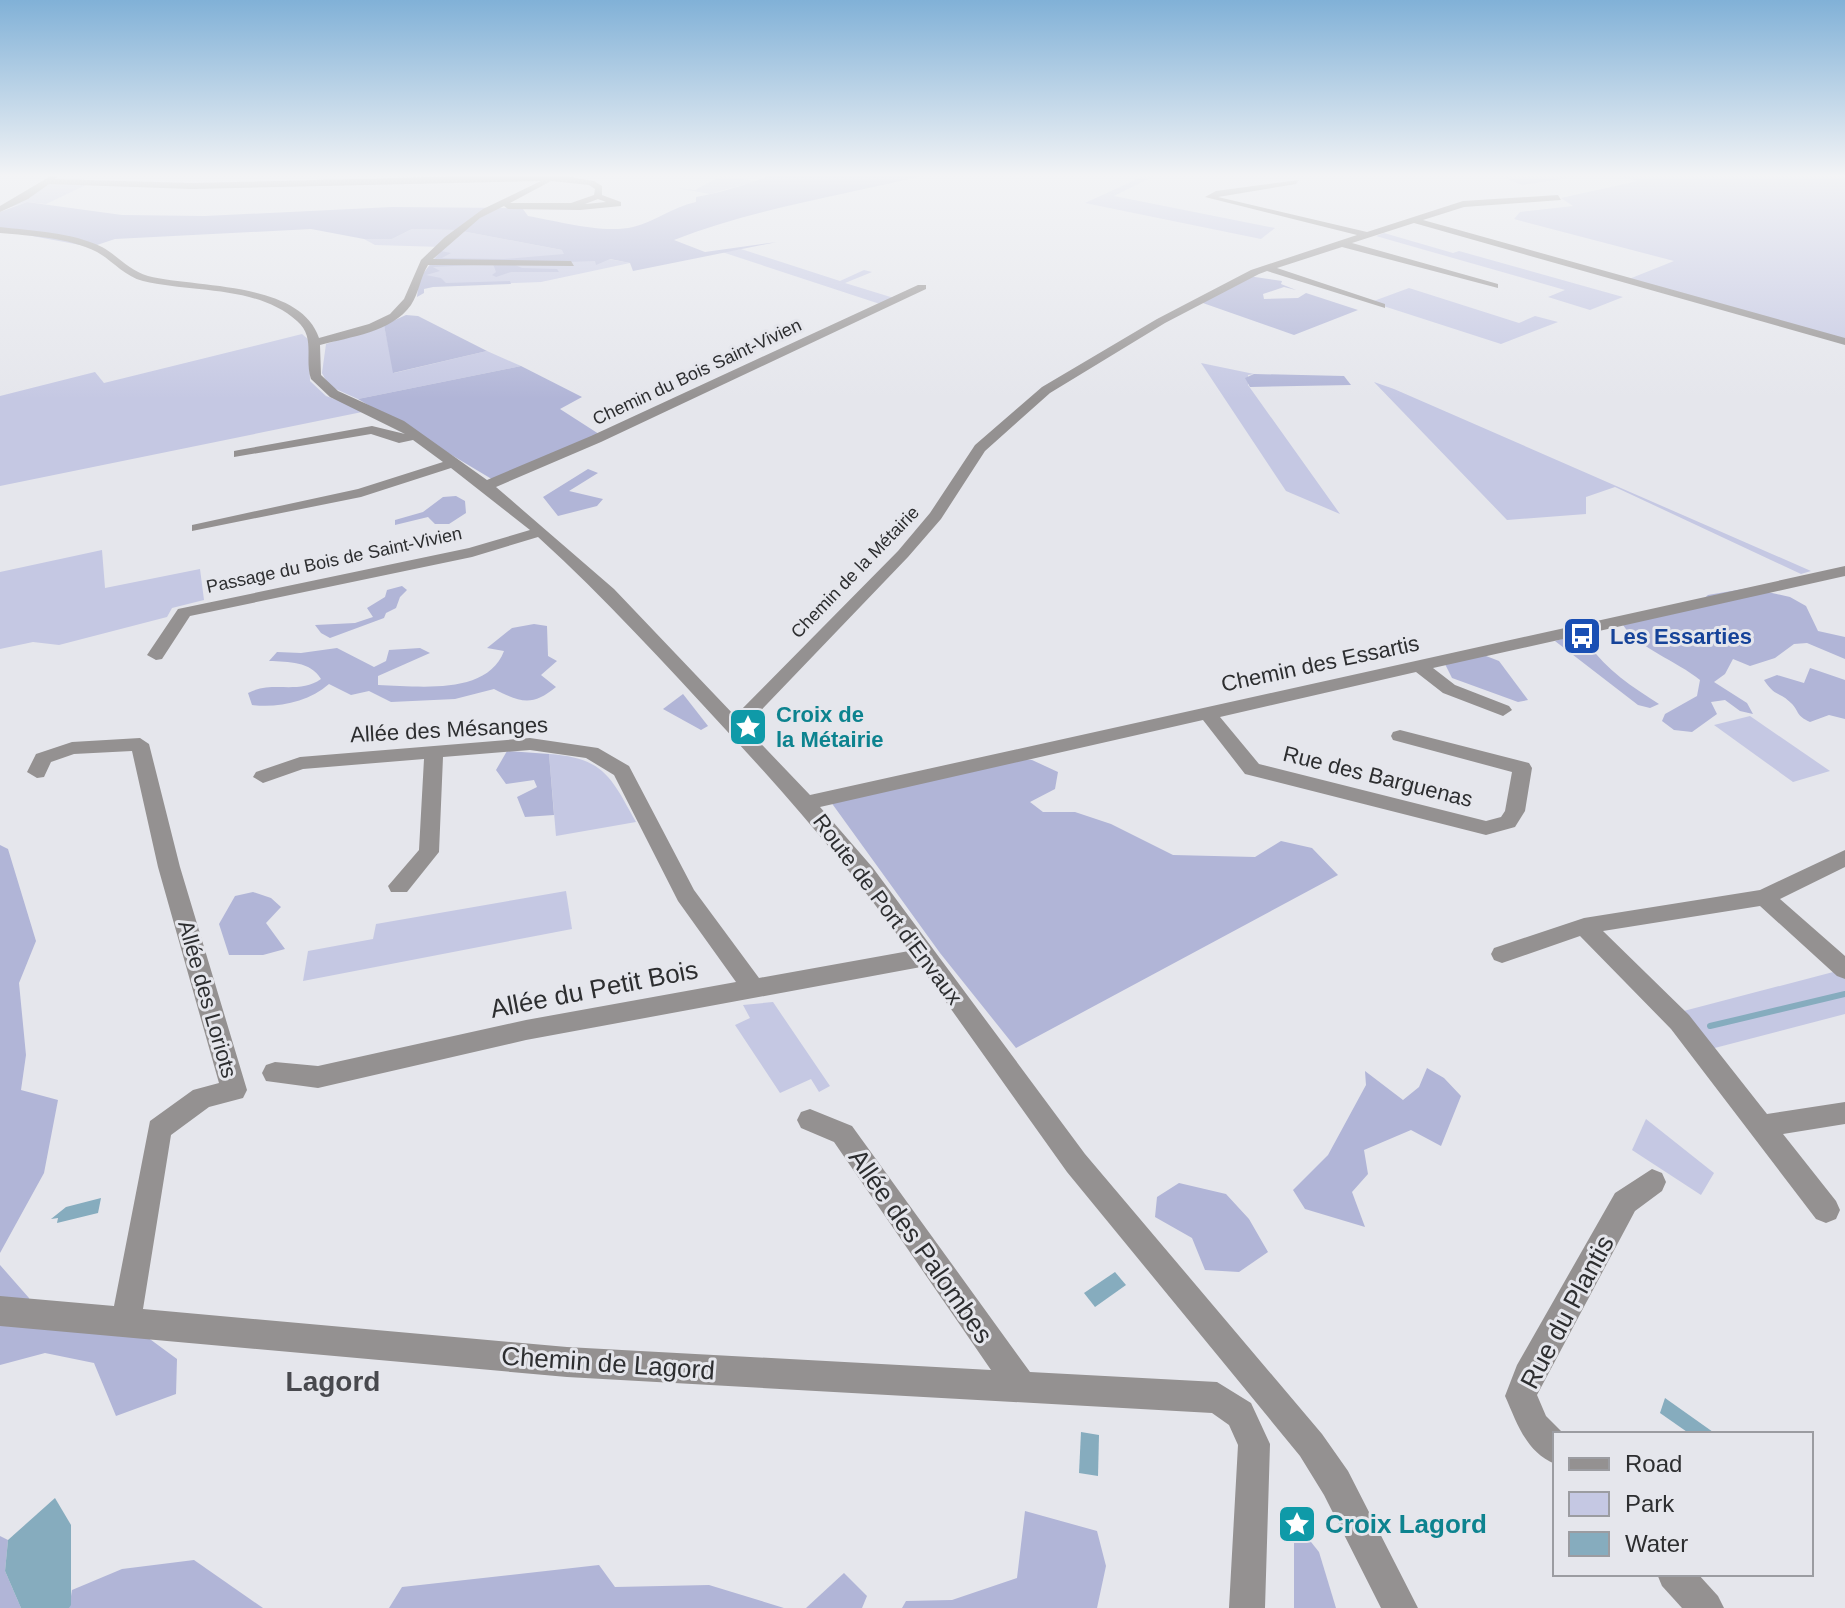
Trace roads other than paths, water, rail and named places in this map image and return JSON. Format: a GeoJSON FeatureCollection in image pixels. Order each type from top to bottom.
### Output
{"type":"FeatureCollection","features":[{"type":"Feature","properties":{"kind":"street"},"geometry":{"type":"LineString","coordinates":[[96,249],[107,254],[125,271],[144,278],[277,304],[303,319],[318,342],[383,322],[403,308],[424,262],[439,249]]}},
{"type":"Feature","properties":{"kind":"street","name":"Chemin de la Métairie"},"geometry":{"type":"LineString","coordinates":[[734,728],[903,554],[936,516],[980,448],[1046,390],[1161,321],[1267,268],[1328,249]]}},
{"type":"Feature","properties":{"kind":"street"},"geometry":{"type":"LineString","coordinates":[[1362,249],[1494,286]]}},
{"type":"Feature","properties":{"kind":"street"},"geometry":{"type":"LineString","coordinates":[[1521,249],[1845,342]]}},
{"type":"Feature","properties":{"kind":"street"},"geometry":{"type":"LineString","coordinates":[[424,262],[571,264]]}},
{"type":"Feature","properties":{"kind":"street"},"geometry":{"type":"LineString","coordinates":[[1267,268],[1381,306]]}},
{"type":"Feature","properties":{"kind":"street","name":"Chemin du Bois Saint-Vivien"},"geometry":{"type":"LineString","coordinates":[[486,486],[596,439],[922,287]]}},
{"type":"Feature","properties":{"kind":"street","name":"Route de Port d'Envaux"},"geometry":{"type":"LineString","coordinates":[[318,342],[314,367],[321,384],[334,394],[379,413],[416,436],[486,486],[541,531],[608,592],[806,803],[865,873],[1076,1163],[1311,1445],[1336,1483],[1390,1599]]}},
{"type":"Feature","properties":{"kind":"street"},"geometry":{"type":"LineString","coordinates":[[239,454],[372,430],[399,439],[416,436]]}},
{"type":"Feature","properties":{"kind":"street"},"geometry":{"type":"LineString","coordinates":[[197,528],[361,493],[452,463]]}},
{"type":"Feature","properties":{"kind":"street","name":"Passage du Bois de Saint-Vivien"},"geometry":{"type":"LineString","coordinates":[[156,655],[184,612],[472,552],[541,531]]}},
{"type":"Feature","properties":{"kind":"street","name":"Chemin des Essartis"},"geometry":{"type":"LineString","coordinates":[[806,803],[1845,571]]}},
{"type":"Feature","properties":{"kind":"street"},"geometry":{"type":"LineString","coordinates":[[1418,665],[1449,689],[1503,710]]}},
{"type":"Feature","properties":{"kind":"street","name":"Rue des Barguenas"},"geometry":{"type":"LineString","coordinates":[[1206,712],[1252,769],[1486,828],[1508,822],[1515,811],[1522,768],[1400,736]]}},
{"type":"Feature","properties":{"kind":"street","name":"Allée des Loriots"},"geometry":{"type":"LineString","coordinates":[[37,772],[43,758],[72,748],[140,744],[169,867],[234,1090],[202,1098],[159,1129],[126,1323]]}},
{"type":"Feature","properties":{"kind":"street","name":"Allée des Mésanges"},"geometry":{"type":"LineString","coordinates":[[263,777],[300,763],[530,744],[591,752],[622,771],[686,895],[752,987]]}},
{"type":"Feature","properties":{"kind":"street"},"geometry":{"type":"LineString","coordinates":[[399,886],[429,852],[434,752]]}},
{"type":"Feature","properties":{"kind":"street"},"geometry":{"type":"LineString","coordinates":[[1502,954],[1584,926],[1764,897],[1845,858]]}},
{"type":"Feature","properties":{"kind":"street"},"geometry":{"type":"LineString","coordinates":[[1764,897],[1845,970]]}},
{"type":"Feature","properties":{"kind":"street"},"geometry":{"type":"LineString","coordinates":[[1584,926],[1680,1022],[1826,1210]]}},
{"type":"Feature","properties":{"kind":"street","name":"Allée du Petit Bois"},"geometry":{"type":"LineString","coordinates":[[275,1073],[318,1077],[526,1030],[926,957]]}},
{"type":"Feature","properties":{"kind":"street"},"geometry":{"type":"LineString","coordinates":[[1763,1126],[1845,1113]]}},
{"type":"Feature","properties":{"kind":"street","name":"Allée des Palombes"},"geometry":{"type":"LineString","coordinates":[[810,1120],[843,1134],[1021,1386]]}},
{"type":"Feature","properties":{"kind":"street","name":"Rue du Plantis"},"geometry":{"type":"LineString","coordinates":[[1553,1446],[1535,1427],[1521,1396],[1528,1376],[1625,1202],[1652,1182]]}},
{"type":"Feature","properties":{"kind":"street","name":"Chemin de Lagord"},"geometry":{"type":"LineString","coordinates":[[0,1311],[567,1362],[1217,1398],[1240,1414],[1254,1444],[1247,1608]]}},
{"type":"Feature","properties":{"kind":"street"},"geometry":{"type":"LineString","coordinates":[[1676,1576],[1706,1608]]}},
{"type":"Feature","properties":{"kind":"water"},"geometry":{"type":"Polygon","coordinates":[[[101,1198],[98,1213],[57,1223],[58,1218],[51,1219],[66,1207],[101,1198]]]}},
{"type":"Feature","properties":{"kind":"water"},"geometry":{"type":"Polygon","coordinates":[[[1115,1272],[1126,1285],[1095,1307],[1084,1293],[1115,1272]]]}},
{"type":"Feature","properties":{"kind":"water"},"geometry":{"type":"Polygon","coordinates":[[[1665,1398],[1713,1432],[1687,1432],[1660,1413],[1665,1398]]]}},
{"type":"Feature","properties":{"kind":"water"},"geometry":{"type":"Polygon","coordinates":[[[1081,1432],[1099,1435],[1098,1476],[1079,1473],[1081,1432]]]}},
{"type":"Feature","properties":{"kind":"water"},"geometry":{"type":"Polygon","coordinates":[[[55,1498],[71,1525],[71,1605],[69,1608],[21,1608],[5,1571],[8,1540],[55,1498]]]}},
{"type":"Feature","properties":{"kind":"waterway"},"geometry":{"type":"LineString","coordinates":[[1710,1026],[1845,994]]}},
{"type":"Feature","properties":{"kind":"place","name":"Les Essarties"},"geometry":{"type":"Point","coordinates":[1582,636]}},
{"type":"Feature","properties":{"kind":"place","name":"Croix de la Métairie"},"geometry":{"type":"Point","coordinates":[748,727]}},
{"type":"Feature","properties":{"kind":"place","name":"Croix Lagord"},"geometry":{"type":"Point","coordinates":[1297,1524]}},
{"type":"Feature","properties":{"kind":"district","name":"Lagord"},"geometry":{"type":"Point","coordinates":[333,1381]}}]}
